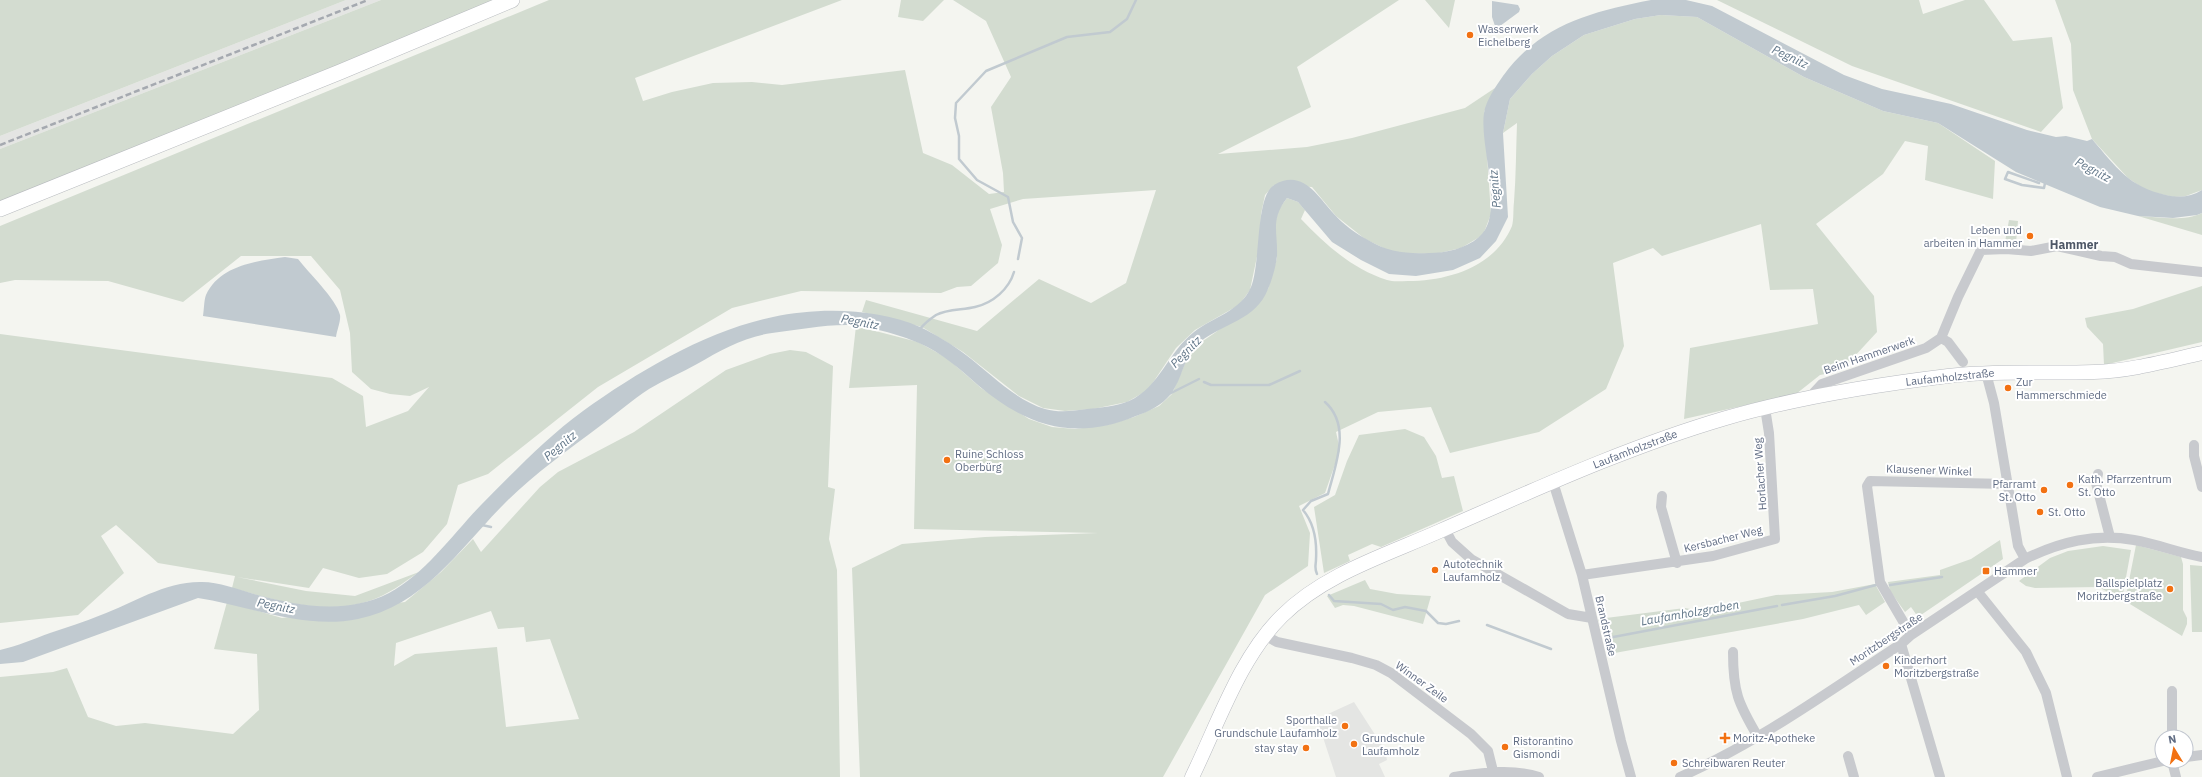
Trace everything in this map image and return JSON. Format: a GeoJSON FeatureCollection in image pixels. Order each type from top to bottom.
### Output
{"type":"FeatureCollection","features":[{"type":"Feature","properties":{"kind":"main road"},"geometry":{"type":"LineString","coordinates":[[0,209],[340,72],[512,0]]}},
{"type":"Feature","properties":{"kind":"main road","name":"Laufamholzstraße"},"geometry":{"type":"LineString","coordinates":[[1192,777],[1242,670],[1264,635],[1292,606],[1320,586],[1553,482],[1678,433],[1765,408],[1808,398],[1909,381],[1986,373],[2107,371],[2142,366],[2202,353]]}},
{"type":"Feature","properties":{"kind":"street"},"geometry":{"type":"LineString","coordinates":[[1963,362],[1948,342],[1941,338],[1958,297],[1981,250],[2006,248],[2031,251],[2057,246],[2101,256],[2115,257],[2131,264],[2202,272]]}},
{"type":"Feature","properties":{"kind":"street","name":"Beim Hammerwerk"},"geometry":{"type":"LineString","coordinates":[[1808,398],[1822,384],[1926,348],[1941,338]]}},
{"type":"Feature","properties":{"kind":"street"},"geometry":{"type":"LineString","coordinates":[[1986,373],[1994,403],[2018,546],[2025,559]]}},
{"type":"Feature","properties":{"kind":"street","name":"Horlacher Weg"},"geometry":{"type":"LineString","coordinates":[[1765,408],[1769,433],[1776,539]]}},
{"type":"Feature","properties":{"kind":"street"},"geometry":{"type":"LineString","coordinates":[[2194,445],[2194,456],[2202,487]]}},
{"type":"Feature","properties":{"kind":"street"},"geometry":{"type":"LineString","coordinates":[[2098,474],[2096,483],[2110,537]]}},
{"type":"Feature","properties":{"kind":"street","name":"Klausener Winkel"},"geometry":{"type":"LineString","coordinates":[[1911,635],[1880,582],[1867,486],[1870,481],[2007,484]]}},
{"type":"Feature","properties":{"kind":"street","name":"Brandstraße"},"geometry":{"type":"LineString","coordinates":[[1553,482],[1582,574],[1620,741],[1631,777]]}},
{"type":"Feature","properties":{"kind":"street","name":"Kersbacher Weg"},"geometry":{"type":"LineString","coordinates":[[1662,496],[1661,507],[1677,563]]}},
{"type":"Feature","properties":{"kind":"street"},"geometry":{"type":"LineString","coordinates":[[1445,529],[1452,542],[1471,559],[1568,614],[1592,618]]}},
{"type":"Feature","properties":{"kind":"street","name":"Moritzbergstraße"},"geometry":{"type":"LineString","coordinates":[[1680,777],[1708,764],[1758,737],[1901,644],[1911,635],[1978,592],[2025,559],[2062,543],[2086,538],[2110,537],[2135,540],[2202,557]]}},
{"type":"Feature","properties":{"kind":"street","name":"Kersbacher Weg"},"geometry":{"type":"LineString","coordinates":[[1582,574],[1677,563],[1712,556],[1776,539]]}},
{"type":"Feature","properties":{"kind":"street"},"geometry":{"type":"LineString","coordinates":[[1978,592],[2026,652],[2046,693],[2067,777]]}},
{"type":"Feature","properties":{"kind":"street","name":"Winner Zeile"},"geometry":{"type":"LineString","coordinates":[[1264,635],[1277,642],[1364,661],[1391,673],[1467,730],[1484,746],[1493,763],[1493,771]]}},
{"type":"Feature","properties":{"kind":"street"},"geometry":{"type":"LineString","coordinates":[[1901,644],[1940,777]]}},
{"type":"Feature","properties":{"kind":"street"},"geometry":{"type":"LineString","coordinates":[[1733,652],[1733,674],[1736,698],[1758,737]]}},
{"type":"Feature","properties":{"kind":"street"},"geometry":{"type":"LineString","coordinates":[[2172,691],[2172,729]]}},
{"type":"Feature","properties":{"kind":"street"},"geometry":{"type":"LineString","coordinates":[[1848,756],[1854,777]]}},
{"type":"Feature","properties":{"kind":"street"},"geometry":{"type":"LineString","coordinates":[[2097,777],[2154,763]]}},
{"type":"Feature","properties":{"kind":"street"},"geometry":{"type":"LineString","coordinates":[[1454,777],[1493,771],[1521,773],[1539,777]]}},
{"type":"Feature","properties":{"kind":"shaded area"},"geometry":{"type":"Polygon","coordinates":[[[0,0],[346,0],[0,136],[0,0]]]}},
{"type":"Feature","properties":{"kind":"shaded area"},"geometry":{"type":"Polygon","coordinates":[[[346,0],[381,0],[0,149],[0,136],[346,0]]]}},
{"type":"Feature","properties":{"kind":"shaded area"},"geometry":{"type":"Polygon","coordinates":[[[381,0],[498,0],[0,202],[0,149],[381,0]]]}},
{"type":"Feature","properties":{"kind":"shaded area"},"geometry":{"type":"Polygon","coordinates":[[[549,0],[842,0],[635,78],[643,101],[672,92],[713,83],[752,82],[782,85],[905,70],[923,153],[952,165],[989,194],[1004,192],[1003,173],[991,107],[1011,77],[986,21],[953,0],[1399,0],[1297,67],[1311,107],[1218,154],[1307,147],[1352,138],[1465,108],[1495,88],[1484,112],[1491,214],[1483,235],[1461,248],[1435,254],[1394,253],[1365,239],[1336,216],[1312,187],[1274,185],[1265,195],[1261,214],[1260,242],[1250,290],[1239,305],[1195,330],[1176,348],[1148,390],[1127,402],[1093,409],[1065,411],[1043,408],[1019,396],[963,352],[922,327],[862,312],[866,300],[977,331],[1039,279],[1091,303],[1126,283],[1156,190],[1023,199],[990,209],[1002,245],[998,263],[971,286],[957,287],[941,293],[801,291],[732,308],[598,387],[488,474],[458,485],[447,524],[423,552],[387,574],[359,578],[323,568],[309,588],[237,577],[306,591],[355,596],[419,572],[383,595],[369,601],[335,607],[318,607],[300,605],[232,588],[235,576],[158,563],[116,525],[101,536],[124,573],[78,615],[0,623],[0,334],[332,378],[363,396],[366,427],[408,411],[429,387],[410,396],[390,394],[371,389],[352,372],[350,333],[340,290],[311,256],[241,256],[183,302],[108,281],[15,280],[0,283],[0,226],[549,0]]]}},
{"type":"Feature","properties":{"kind":"shaded area"},"geometry":{"type":"Polygon","coordinates":[[[901,0],[944,0],[923,21],[898,17],[901,0]]]}},
{"type":"Feature","properties":{"kind":"shaded area"},"geometry":{"type":"Polygon","coordinates":[[[1425,0],[1455,0],[1449,28],[1425,0]]]}},
{"type":"Feature","properties":{"kind":"shaded area"},"geometry":{"type":"Polygon","coordinates":[[[1717,0],[1919,0],[1923,14],[1965,0],[1984,0],[2013,41],[2052,37],[2063,108],[2041,132],[1852,66],[1717,0]]]}},
{"type":"Feature","properties":{"kind":"shaded area"},"geometry":{"type":"Polygon","coordinates":[[[2055,0],[2202,0],[2202,190],[2186,196],[2174,197],[2147,191],[2128,178],[2092,139],[2073,90],[2071,44],[2055,0]]]}},
{"type":"Feature","properties":{"kind":"shaded area"},"geometry":{"type":"Polygon","coordinates":[[[1661,15],[1697,17],[1804,77],[1883,111],[1938,123],[1995,161],[1993,199],[1925,180],[1928,146],[1905,141],[1883,174],[1816,224],[1874,296],[1877,332],[1841,371],[1820,375],[1796,394],[1684,419],[1690,348],[1818,324],[1813,289],[1770,290],[1761,224],[1662,256],[1653,248],[1613,263],[1624,346],[1606,389],[1539,432],[1450,453],[1431,407],[1378,412],[1336,432],[1340,450],[1325,493],[1299,506],[1310,533],[1308,566],[1265,595],[1163,777],[860,777],[852,568],[902,544],[985,537],[1098,533],[914,529],[917,385],[849,388],[856,326],[918,342],[947,358],[981,388],[1029,419],[1052,427],[1075,429],[1107,425],[1134,417],[1159,406],[1172,394],[1189,354],[1200,343],[1216,332],[1268,289],[1277,258],[1274,226],[1279,209],[1287,198],[1298,202],[1305,210],[1301,219],[1340,255],[1362,269],[1387,280],[1408,281],[1439,278],[1469,269],[1494,252],[1504,240],[1513,223],[1517,123],[1503,133],[1510,99],[1532,74],[1552,56],[1584,35],[1635,19],[1661,15]]]}},
{"type":"Feature","properties":{"kind":"shaded area"},"geometry":{"type":"Polygon","coordinates":[[[2202,213],[2202,235],[2138,216],[2179,218],[2195,216],[2202,213]]]}},
{"type":"Feature","properties":{"kind":"shaded area"},"geometry":{"type":"Polygon","coordinates":[[[2009,220],[2018,221],[2016,242],[2005,242],[2009,220]]]}},
{"type":"Feature","properties":{"kind":"shaded area"},"geometry":{"type":"Polygon","coordinates":[[[2202,286],[2202,342],[2104,365],[2103,344],[2087,327],[2085,318],[2133,309],[2202,286]]]}},
{"type":"Feature","properties":{"kind":"shaded area"},"geometry":{"type":"Polygon","coordinates":[[[790,350],[806,352],[833,366],[828,487],[835,489],[829,539],[837,570],[840,777],[0,777],[0,677],[53,672],[67,668],[88,717],[116,726],[145,723],[233,734],[259,710],[257,654],[214,649],[227,602],[282,618],[405,602],[441,572],[473,539],[481,552],[540,487],[558,472],[634,432],[726,370],[770,354],[790,350]],[[491,611],[396,643],[394,666],[415,654],[497,647],[506,727],[579,719],[550,639],[526,642],[524,627],[498,629],[491,611]]]}},
{"type":"Feature","properties":{"kind":"shaded area"},"geometry":{"type":"Polygon","coordinates":[[[1405,429],[1424,437],[1436,456],[1442,478],[1454,476],[1463,511],[1381,547],[1372,544],[1348,555],[1350,561],[1324,573],[1314,507],[1335,495],[1347,461],[1359,435],[1405,429]]]}},
{"type":"Feature","properties":{"kind":"shaded area"},"geometry":{"type":"Polygon","coordinates":[[[2000,540],[2003,559],[1918,617],[1911,607],[1905,612],[1890,591],[1888,582],[1940,575],[1940,570],[1971,559],[2000,540]]]}},
{"type":"Feature","properties":{"kind":"shaded area"},"geometry":{"type":"Polygon","coordinates":[[[2136,545],[2181,557],[2183,564],[2183,610],[2187,618],[2187,624],[2182,636],[2125,601],[2136,545]]]}},
{"type":"Feature","properties":{"kind":"shaded area"},"geometry":{"type":"Polygon","coordinates":[[[2103,546],[2131,550],[2122,599],[2098,587],[2035,588],[2026,586],[2019,581],[2050,558],[2068,551],[2103,546]]]}},
{"type":"Feature","properties":{"kind":"shaded area"},"geometry":{"type":"Polygon","coordinates":[[[2190,565],[2202,566],[2202,632],[2192,632],[2190,565]]]}},
{"type":"Feature","properties":{"kind":"shaded area"},"geometry":{"type":"Polygon","coordinates":[[[1365,580],[1370,589],[1397,594],[1431,596],[1423,624],[1354,606],[1343,605],[1335,608],[1327,596],[1365,580]]]}},
{"type":"Feature","properties":{"kind":"shaded area"},"geometry":{"type":"Polygon","coordinates":[[[1875,584],[1885,602],[1866,615],[1859,605],[1803,619],[1609,654],[1598,619],[1685,608],[1700,611],[1776,595],[1832,592],[1875,584]]]}},
{"type":"Feature","properties":{"kind":"shaded area","name":"Grundschule Laufamholz"},"geometry":{"type":"Polygon","coordinates":[[[1354,702],[1385,750],[1387,760],[1379,764],[1385,777],[1336,777],[1317,719],[1354,702]]]}},
{"type":"Feature","properties":{"kind":"water","name":"Pegnitz"},"geometry":{"type":"Polygon","coordinates":[[[1651,0],[1686,0],[1712,6],[1844,75],[1882,89],[1951,104],[2027,130],[2056,137],[2066,136],[2087,141],[2092,139],[2116,167],[2142,187],[2166,195],[2176,196],[2185,196],[2202,190],[2202,213],[2173,218],[2138,216],[2100,207],[2016,172],[1938,123],[1883,111],[1804,77],[1697,17],[1661,15],[1635,19],[1584,35],[1552,56],[1532,74],[1510,99],[1503,133],[1508,217],[1496,241],[1480,258],[1453,270],[1416,276],[1389,274],[1361,260],[1332,242],[1298,202],[1287,198],[1278,213],[1276,226],[1277,256],[1275,268],[1263,299],[1256,308],[1248,314],[1200,342],[1190,354],[1178,382],[1167,399],[1141,414],[1114,424],[1093,428],[1053,426],[1016,412],[997,400],[950,362],[935,352],[919,343],[893,334],[854,325],[837,325],[762,335],[742,341],[724,349],[649,389],[636,398],[527,482],[505,503],[440,573],[403,601],[382,612],[358,619],[338,622],[318,621],[277,616],[198,598],[23,662],[0,664],[0,650],[95,618],[150,594],[176,585],[202,582],[215,583],[288,602],[322,606],[356,604],[373,600],[389,593],[402,585],[427,564],[481,505],[543,444],[569,421],[627,381],[674,354],[723,332],[748,323],[773,317],[809,312],[848,311],[886,316],[903,321],[920,327],[944,340],[966,355],[1013,393],[1034,405],[1045,409],[1071,411],[1108,406],[1129,401],[1140,395],[1149,387],[1185,340],[1201,327],[1234,308],[1246,295],[1251,287],[1254,276],[1261,216],[1264,203],[1268,192],[1274,185],[1284,181],[1293,180],[1302,182],[1316,193],[1338,218],[1359,235],[1390,250],[1413,253],[1442,252],[1455,250],[1474,241],[1487,226],[1490,213],[1490,179],[1483,127],[1484,113],[1489,98],[1503,76],[1518,58],[1551,32],[1588,16],[1651,0]]]}},
{"type":"Feature","properties":{"kind":"water"},"geometry":{"type":"Polygon","coordinates":[[[1492,1],[1518,5],[1520,9],[1519,12],[1496,29],[1492,17],[1492,1]]]}},
{"type":"Feature","properties":{"kind":"water"},"geometry":{"type":"Polygon","coordinates":[[[285,257],[298,259],[334,302],[340,315],[336,337],[203,316],[206,295],[212,285],[220,277],[240,266],[263,260],[285,257]]]}},
{"type":"Feature","properties":{"kind":"waterway"},"geometry":{"type":"LineString","coordinates":[[1018,259],[1022,238],[1013,222],[1008,197],[977,180],[959,159],[959,136],[955,118],[956,103],[986,71],[1067,37],[1110,32],[1127,19],[1136,0]]}},
{"type":"Feature","properties":{"kind":"waterway"},"geometry":{"type":"LineString","coordinates":[[2039,183],[2008,172],[2005,179],[2022,185],[2044,188],[2045,183]]}},
{"type":"Feature","properties":{"kind":"waterway"},"geometry":{"type":"LineString","coordinates":[[920,329],[929,320],[940,313],[975,307],[994,299],[1008,284],[1014,272]]}},
{"type":"Feature","properties":{"kind":"waterway","name":"Laufamholzgraben"},"geometry":{"type":"LineString","coordinates":[[1204,382],[1211,385],[1269,385],[1300,371]]}},
{"type":"Feature","properties":{"kind":"waterway","name":"Laufamholzgraben"},"geometry":{"type":"LineString","coordinates":[[1169,394],[1199,379]]}},
{"type":"Feature","properties":{"kind":"waterway","name":"Laufamholzgraben"},"geometry":{"type":"LineString","coordinates":[[1317,574],[1315,568],[1316,546],[1314,533],[1310,521],[1303,510],[1311,501],[1328,494],[1337,459],[1340,434],[1338,423],[1333,412],[1325,402]]}},
{"type":"Feature","properties":{"kind":"waterway"},"geometry":{"type":"LineString","coordinates":[[482,525],[491,527]]}},
{"type":"Feature","properties":{"kind":"waterway","name":"Laufamholzgraben"},"geometry":{"type":"LineString","coordinates":[[1890,585],[1942,577]]}},
{"type":"Feature","properties":{"kind":"waterway","name":"Laufamholzgraben"},"geometry":{"type":"LineString","coordinates":[[1782,605],[1835,596],[1876,585]]}},
{"type":"Feature","properties":{"kind":"waterway","name":"Laufamholzgraben"},"geometry":{"type":"LineString","coordinates":[[1329,595],[1334,601],[1381,604],[1393,610],[1405,607],[1426,611],[1438,623],[1446,624],[1459,621]]}},
{"type":"Feature","properties":{"kind":"waterway","name":"Laufamholzgraben"},"geometry":{"type":"LineString","coordinates":[[1608,638],[1777,606]]}},
{"type":"Feature","properties":{"kind":"waterway","name":"Laufamholzgraben"},"geometry":{"type":"LineString","coordinates":[[1487,625],[1551,649]]}},
{"type":"Feature","properties":{"kind":"railway"},"geometry":{"type":"LineString","coordinates":[[0,145],[368,0]]}},
{"type":"Feature","properties":{"kind":"place","name":"Wasserwerk Eichelberg"},"geometry":{"type":"Point","coordinates":[1470,35]}},
{"type":"Feature","properties":{"kind":"place","name":"Leben und arbeiten in Hammer"},"geometry":{"type":"Point","coordinates":[2030,236]}},
{"type":"Feature","properties":{"kind":"place","name":"Zur Hammerschmiede"},"geometry":{"type":"Point","coordinates":[2008,388]}},
{"type":"Feature","properties":{"kind":"place","name":"Ruine Schloss Oberbürg"},"geometry":{"type":"Point","coordinates":[947,460]}},
{"type":"Feature","properties":{"kind":"place","name":"Kath. Pfarrzentrum St. Otto"},"geometry":{"type":"Point","coordinates":[2070,485]}},
{"type":"Feature","properties":{"kind":"place","name":"Pfarramt St. Otto"},"geometry":{"type":"Point","coordinates":[2044,490]}},
{"type":"Feature","properties":{"kind":"place","name":"St. Otto"},"geometry":{"type":"Point","coordinates":[2040,512]}},
{"type":"Feature","properties":{"kind":"place","name":"Autotechnik Laufamholz"},"geometry":{"type":"Point","coordinates":[1435,570]}},
{"type":"Feature","properties":{"kind":"place","name":"Hammer"},"geometry":{"type":"Point","coordinates":[1986,571]}},
{"type":"Feature","properties":{"kind":"place","name":"Ballspielplatz Moritzbergstraße"},"geometry":{"type":"Point","coordinates":[2170,589]}},
{"type":"Feature","properties":{"kind":"place","name":"Kinderhort Moritzbergstraße"},"geometry":{"type":"Point","coordinates":[1886,666]}},
{"type":"Feature","properties":{"kind":"place","name":"Sporthalle Grundschule Laufamholz"},"geometry":{"type":"Point","coordinates":[1345,726]}},
{"type":"Feature","properties":{"kind":"place","name":"Moritz-Apotheke"},"geometry":{"type":"Point","coordinates":[1725,738]}},
{"type":"Feature","properties":{"kind":"place","name":"Grundschule Laufamholz"},"geometry":{"type":"Point","coordinates":[1354,744]}},
{"type":"Feature","properties":{"kind":"place","name":"Ristorantino Gismondi"},"geometry":{"type":"Point","coordinates":[1505,747]}},
{"type":"Feature","properties":{"kind":"place","name":"stay stay"},"geometry":{"type":"Point","coordinates":[1306,748]}},
{"type":"Feature","properties":{"kind":"place","name":"Schreibwaren Reuter"},"geometry":{"type":"Point","coordinates":[1674,763]}},
{"type":"Feature","properties":{"kind":"district","name":"Hammer"},"geometry":{"type":"Point","coordinates":[2074,245]}}]}
